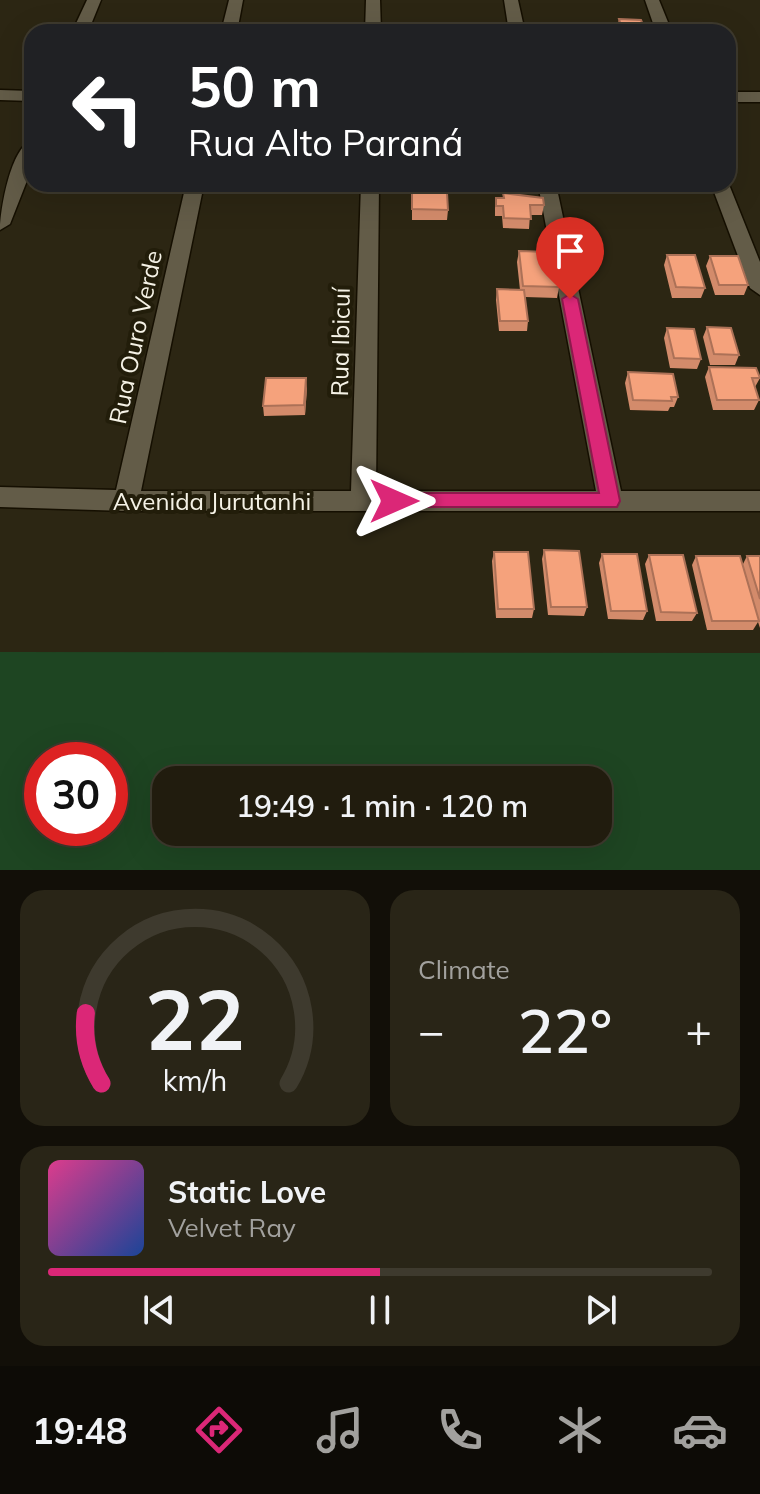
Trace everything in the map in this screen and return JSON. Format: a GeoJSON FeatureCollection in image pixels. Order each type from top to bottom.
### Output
{"type":"FeatureCollection","features":[{"type":"Feature","properties":{"kind":"street"},"geometry":{"type":"LineString","coordinates":[[84,24],[94,0]]}},
{"type":"Feature","properties":{"kind":"street"},"geometry":{"type":"LineString","coordinates":[[231,24],[236,0]]}},
{"type":"Feature","properties":{"kind":"street"},"geometry":{"type":"LineString","coordinates":[[373,0],[373,24]]}},
{"type":"Feature","properties":{"kind":"street"},"geometry":{"type":"LineString","coordinates":[[511,0],[516,24]]}},
{"type":"Feature","properties":{"kind":"street"},"geometry":{"type":"LineString","coordinates":[[652,0],[661,24]]}},
{"type":"Feature","properties":{"kind":"street"},"geometry":{"type":"LineString","coordinates":[[0,95],[24,96]]}},
{"type":"Feature","properties":{"kind":"street"},"geometry":{"type":"LineString","coordinates":[[736,97],[760,97]]}},
{"type":"Feature","properties":{"kind":"street"},"geometry":{"type":"LineString","coordinates":[[0,224],[24,166]]}},
{"type":"Feature","properties":{"kind":"street","name":"Rua Ouro Verde"},"geometry":{"type":"LineString","coordinates":[[126,501],[193,192]]}},
{"type":"Feature","properties":{"kind":"street","name":"Rua Ibicuí"},"geometry":{"type":"LineString","coordinates":[[363,501],[370,192]]}},
{"type":"Feature","properties":{"kind":"street"},"geometry":{"type":"LineString","coordinates":[[549,192],[611,501]]}},
{"type":"Feature","properties":{"kind":"street"},"geometry":{"type":"LineString","coordinates":[[723,192],[760,288]]}},
{"type":"Feature","properties":{"kind":"street","name":"Avenida Jurutanhi"},"geometry":{"type":"LineString","coordinates":[[0,497],[126,501],[760,501]]}},
{"type":"Feature","properties":{"kind":"green space"},"geometry":{"type":"Polygon","coordinates":[[[0,652],[760,653],[760,870],[0,870],[0,652]]]}},
{"type":"Feature","properties":{"kind":"building"},"geometry":{"type":"Polygon","coordinates":[[[619,19],[641,20],[643,24],[621,24],[619,19]]]}},
{"type":"Feature","properties":{"kind":"building"},"geometry":{"type":"Polygon","coordinates":[[[412,192],[447,193],[448,210],[412,209],[412,192]]]}},
{"type":"Feature","properties":{"kind":"building"},"geometry":{"type":"Polygon","coordinates":[[[503,193],[543,198],[544,205],[530,205],[531,219],[504,218],[503,206],[496,206],[496,198],[504,198],[503,193]]]}},
{"type":"Feature","properties":{"kind":"building"},"geometry":{"type":"Polygon","coordinates":[[[519,251],[549,252],[552,277],[558,277],[559,287],[523,286],[519,251]]]}},
{"type":"Feature","properties":{"kind":"building"},"geometry":{"type":"Polygon","coordinates":[[[667,255],[695,255],[705,288],[676,287],[667,255]]]}},
{"type":"Feature","properties":{"kind":"building"},"geometry":{"type":"Polygon","coordinates":[[[710,256],[738,256],[748,285],[719,285],[710,256]]]}},
{"type":"Feature","properties":{"kind":"building"},"geometry":{"type":"Polygon","coordinates":[[[497,289],[524,290],[528,321],[500,321],[497,289]]]}},
{"type":"Feature","properties":{"kind":"building"},"geometry":{"type":"Polygon","coordinates":[[[707,327],[731,328],[739,355],[714,354],[707,327]]]}},
{"type":"Feature","properties":{"kind":"building"},"geometry":{"type":"Polygon","coordinates":[[[667,328],[694,329],[701,359],[674,358],[667,328]]]}},
{"type":"Feature","properties":{"kind":"building"},"geometry":{"type":"Polygon","coordinates":[[[709,367],[756,368],[760,378],[752,378],[759,400],[717,400],[709,367]]]}},
{"type":"Feature","properties":{"kind":"building"},"geometry":{"type":"Polygon","coordinates":[[[628,372],[673,374],[678,397],[671,397],[672,401],[633,400],[628,372]]]}},
{"type":"Feature","properties":{"kind":"building"},"geometry":{"type":"Polygon","coordinates":[[[266,378],[306,378],[304,405],[263,406],[266,378]]]}},
{"type":"Feature","properties":{"kind":"building"},"geometry":{"type":"Polygon","coordinates":[[[544,550],[579,551],[587,607],[551,607],[544,550]]]}},
{"type":"Feature","properties":{"kind":"building"},"geometry":{"type":"Polygon","coordinates":[[[494,552],[528,552],[534,609],[498,609],[494,552]]]}},
{"type":"Feature","properties":{"kind":"building"},"geometry":{"type":"Polygon","coordinates":[[[602,554],[637,554],[647,611],[611,611],[602,554]]]}},
{"type":"Feature","properties":{"kind":"building"},"geometry":{"type":"Polygon","coordinates":[[[649,555],[683,555],[697,613],[661,612],[649,555]]]}},
{"type":"Feature","properties":{"kind":"building"},"geometry":{"type":"Polygon","coordinates":[[[696,556],[740,556],[759,621],[712,621],[696,556]]]}},
{"type":"Feature","properties":{"kind":"building"},"geometry":{"type":"Polygon","coordinates":[[[747,556],[760,556],[760,599],[747,556]]]}},
{"type":"Feature","properties":{"kind":"route"},"geometry":{"type":"LineString","coordinates":[[394,501],[611,501],[570,299]]}}]}
